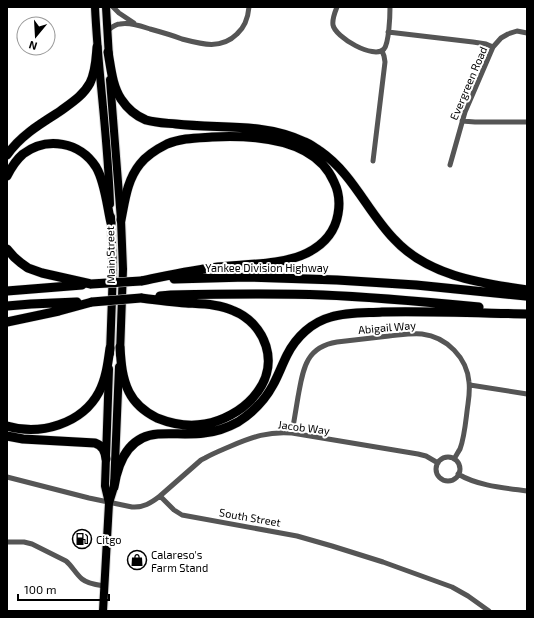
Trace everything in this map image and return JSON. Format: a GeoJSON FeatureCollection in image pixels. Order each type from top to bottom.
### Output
{"type":"FeatureCollection","features":[{"type":"Feature","properties":{"kind":"highway"},"geometry":{"type":"LineString","coordinates":[[7,155],[28,132],[72,103],[83,92],[90,83],[93,74],[96,63],[97,47]]}},
{"type":"Feature","properties":{"kind":"highway"},"geometry":{"type":"LineString","coordinates":[[108,52],[113,81],[120,98],[130,109],[142,118],[158,123],[258,129],[284,134],[308,143],[330,159],[341,170],[357,189],[388,233],[398,244],[414,256],[445,272],[469,280],[484,284],[527,290]]}},
{"type":"Feature","properties":{"kind":"highway"},"geometry":{"type":"LineString","coordinates":[[120,220],[130,181],[134,172],[141,163],[153,152],[168,144],[189,139],[229,136],[277,141],[292,146],[317,159],[331,174],[336,186],[339,207],[335,225],[323,242],[316,248],[306,253],[285,260],[217,267],[141,281]]}},
{"type":"Feature","properties":{"kind":"highway"},"geometry":{"type":"LineString","coordinates":[[7,176],[12,166],[18,159],[34,148],[53,144],[73,147],[86,156],[99,173],[103,184],[111,223]]}},
{"type":"Feature","properties":{"kind":"highway"},"geometry":{"type":"LineString","coordinates":[[7,249],[14,257],[28,268],[42,273],[91,284]]}},
{"type":"Feature","properties":{"kind":"highway","name":"Yankee Division Highway"},"geometry":{"type":"LineString","coordinates":[[7,291],[141,281],[247,277],[337,280],[416,285],[527,296]]}},
{"type":"Feature","properties":{"kind":"highway"},"geometry":{"type":"LineString","coordinates":[[7,306],[92,302],[178,295],[263,294],[380,298],[527,313]]}},
{"type":"Feature","properties":{"kind":"highway"},"geometry":{"type":"LineString","coordinates":[[120,347],[124,378],[133,399],[149,414],[175,424],[187,425],[212,423],[229,417],[253,398],[260,389],[266,377],[268,359],[266,344],[256,327],[245,317],[232,310],[215,306],[141,298]]}},
{"type":"Feature","properties":{"kind":"highway"},"geometry":{"type":"LineString","coordinates":[[7,322],[59,311],[92,302]]}},
{"type":"Feature","properties":{"kind":"highway"},"geometry":{"type":"LineString","coordinates":[[114,487],[118,468],[124,456],[133,445],[140,440],[155,434],[196,434],[212,432],[231,425],[254,410],[270,390],[297,339],[312,326],[326,318],[346,314],[398,312],[527,313]]}},
{"type":"Feature","properties":{"kind":"highway"},"geometry":{"type":"LineString","coordinates":[[7,426],[25,430],[36,430],[66,422],[81,413],[92,403],[99,391],[106,371],[110,348]]}},
{"type":"Feature","properties":{"kind":"highway"},"geometry":{"type":"LineString","coordinates":[[7,436],[23,439],[95,443],[99,444],[103,449],[106,459]]}},
{"type":"Feature","properties":{"kind":"main road","name":"Main Street"},"geometry":{"type":"LineString","coordinates":[[95,7],[97,47],[109,168],[111,223],[112,270],[105,486],[109,503]]}},
{"type":"Feature","properties":{"kind":"main road","name":"Main Street"},"geometry":{"type":"LineString","coordinates":[[103,611],[109,503],[114,487],[123,269],[106,7]]}},
{"type":"Feature","properties":{"kind":"street"},"geometry":{"type":"LineString","coordinates":[[113,7],[135,24]]}},
{"type":"Feature","properties":{"kind":"street"},"geometry":{"type":"LineString","coordinates":[[107,31],[121,23],[135,24],[197,43],[216,45],[229,40],[240,31],[247,20],[249,7]]}},
{"type":"Feature","properties":{"kind":"street"},"geometry":{"type":"LineString","coordinates":[[337,7],[333,23],[334,29],[349,42],[365,50],[377,52],[382,51],[385,47],[390,7]]}},
{"type":"Feature","properties":{"kind":"street","name":"Evergreen Road"},"geometry":{"type":"LineString","coordinates":[[450,165],[462,121],[494,47],[501,38],[508,34],[517,31],[527,32]]}},
{"type":"Feature","properties":{"kind":"street"},"geometry":{"type":"LineString","coordinates":[[388,32],[473,42],[494,47]]}},
{"type":"Feature","properties":{"kind":"street"},"geometry":{"type":"LineString","coordinates":[[373,161],[385,62],[382,51]]}},
{"type":"Feature","properties":{"kind":"street"},"geometry":{"type":"LineString","coordinates":[[462,121],[527,122]]}},
{"type":"Feature","properties":{"kind":"street","name":"Abigail Way"},"geometry":{"type":"LineString","coordinates":[[292,434],[304,368],[311,356],[317,350],[333,343],[410,334],[423,334],[442,340],[447,344],[461,358],[467,370],[470,384],[469,396],[462,442],[454,459]]}},
{"type":"Feature","properties":{"kind":"street"},"geometry":{"type":"LineString","coordinates":[[470,384],[527,394]]}},
{"type":"Feature","properties":{"kind":"street","name":"Jacob Way"},"geometry":{"type":"LineString","coordinates":[[160,496],[201,460],[257,436],[274,433],[292,434],[418,454],[426,456],[438,463]]}},
{"type":"Feature","properties":{"kind":"street"},"geometry":{"type":"LineString","coordinates":[[446,458],[454,459],[459,466],[458,474],[455,478],[450,480],[439,477],[436,472],[438,463],[442,459],[446,458]]}},
{"type":"Feature","properties":{"kind":"street"},"geometry":{"type":"LineString","coordinates":[[458,474],[468,479],[485,484],[527,491]]}},
{"type":"Feature","properties":{"kind":"street"},"geometry":{"type":"LineString","coordinates":[[7,477],[109,503],[132,507],[147,505],[160,496]]}},
{"type":"Feature","properties":{"kind":"street","name":"South Street"},"geometry":{"type":"LineString","coordinates":[[160,496],[174,510],[182,514],[302,537],[390,564],[457,590],[489,611]]}},
{"type":"Feature","properties":{"kind":"street"},"geometry":{"type":"LineString","coordinates":[[7,542],[24,542],[32,544],[66,561],[81,579],[86,582],[104,586]]}},
{"type":"Feature","properties":{"kind":"place","name":"Citgo"},"geometry":{"type":"Point","coordinates":[82,539]}},
{"type":"Feature","properties":{"kind":"place","name":"Calareso's Farm Stand"},"geometry":{"type":"Point","coordinates":[137,560]}}]}
